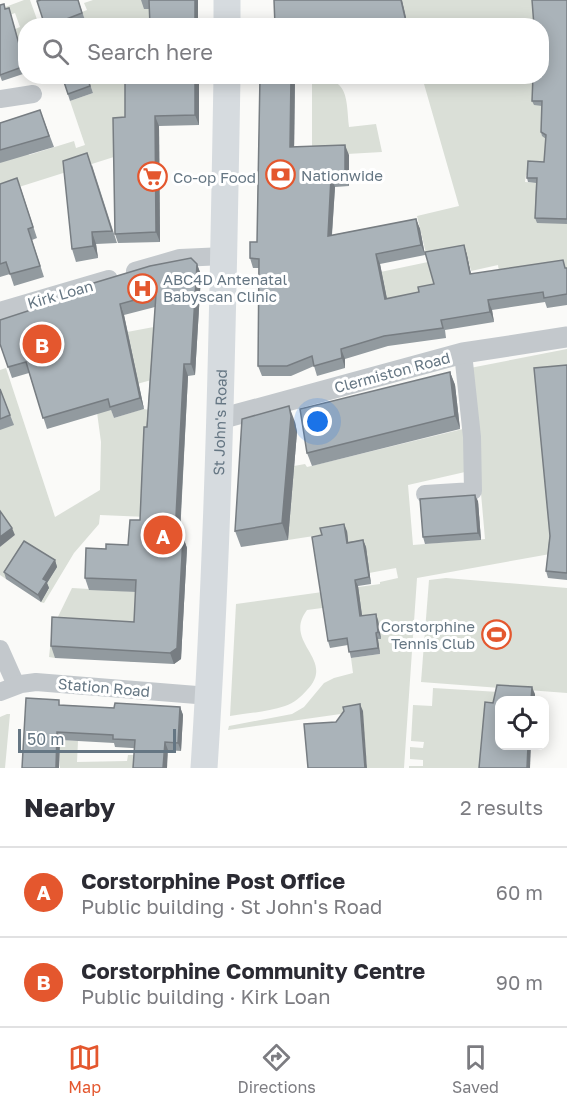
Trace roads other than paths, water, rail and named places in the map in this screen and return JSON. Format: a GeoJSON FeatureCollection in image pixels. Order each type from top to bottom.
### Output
{"type":"FeatureCollection","features":[{"type":"Feature","properties":{"kind":"main road"},"geometry":{"type":"LineString","coordinates":[[227,0],[227,18]]}},
{"type":"Feature","properties":{"kind":"main road","name":"St John's Road"},"geometry":{"type":"LineString","coordinates":[[204,768],[220,419],[227,84]]}},
{"type":"Feature","properties":{"kind":"street"},"geometry":{"type":"LineString","coordinates":[[0,99],[33,94]]}},
{"type":"Feature","properties":{"kind":"street","name":"Kirk Loan"},"geometry":{"type":"LineString","coordinates":[[0,311],[180,258],[225,256]]}},
{"type":"Feature","properties":{"kind":"street","name":"Clermiston Road"},"geometry":{"type":"LineString","coordinates":[[220,419],[463,353],[567,337]]}},
{"type":"Feature","properties":{"kind":"street"},"geometry":{"type":"LineString","coordinates":[[425,494],[473,491],[471,417],[463,353]]}},
{"type":"Feature","properties":{"kind":"street"},"geometry":{"type":"LineString","coordinates":[[0,649],[8,689]]}},
{"type":"Feature","properties":{"kind":"street","name":"Station Road"},"geometry":{"type":"LineString","coordinates":[[8,689],[36,682],[209,696]]}},
{"type":"Feature","properties":{"kind":"place","name":"Nationwide"},"geometry":{"type":"Point","coordinates":[280,175]}},
{"type":"Feature","properties":{"kind":"place","name":"Co-op Food"},"geometry":{"type":"Point","coordinates":[152,177]}},
{"type":"Feature","properties":{"kind":"place","name":"ABC4D Antenatal Babyscan Clinic"},"geometry":{"type":"Point","coordinates":[142,288]}},
{"type":"Feature","properties":{"kind":"place","name":"Corstorphine Community Centre"},"geometry":{"type":"Point","coordinates":[42,344]}},
{"type":"Feature","properties":{"kind":"place","name":"Corstorphine Post Office"},"geometry":{"type":"Point","coordinates":[163,535]}},
{"type":"Feature","properties":{"kind":"place","name":"Corstorphine Tennis Club"},"geometry":{"type":"Point","coordinates":[496,635]}}]}
